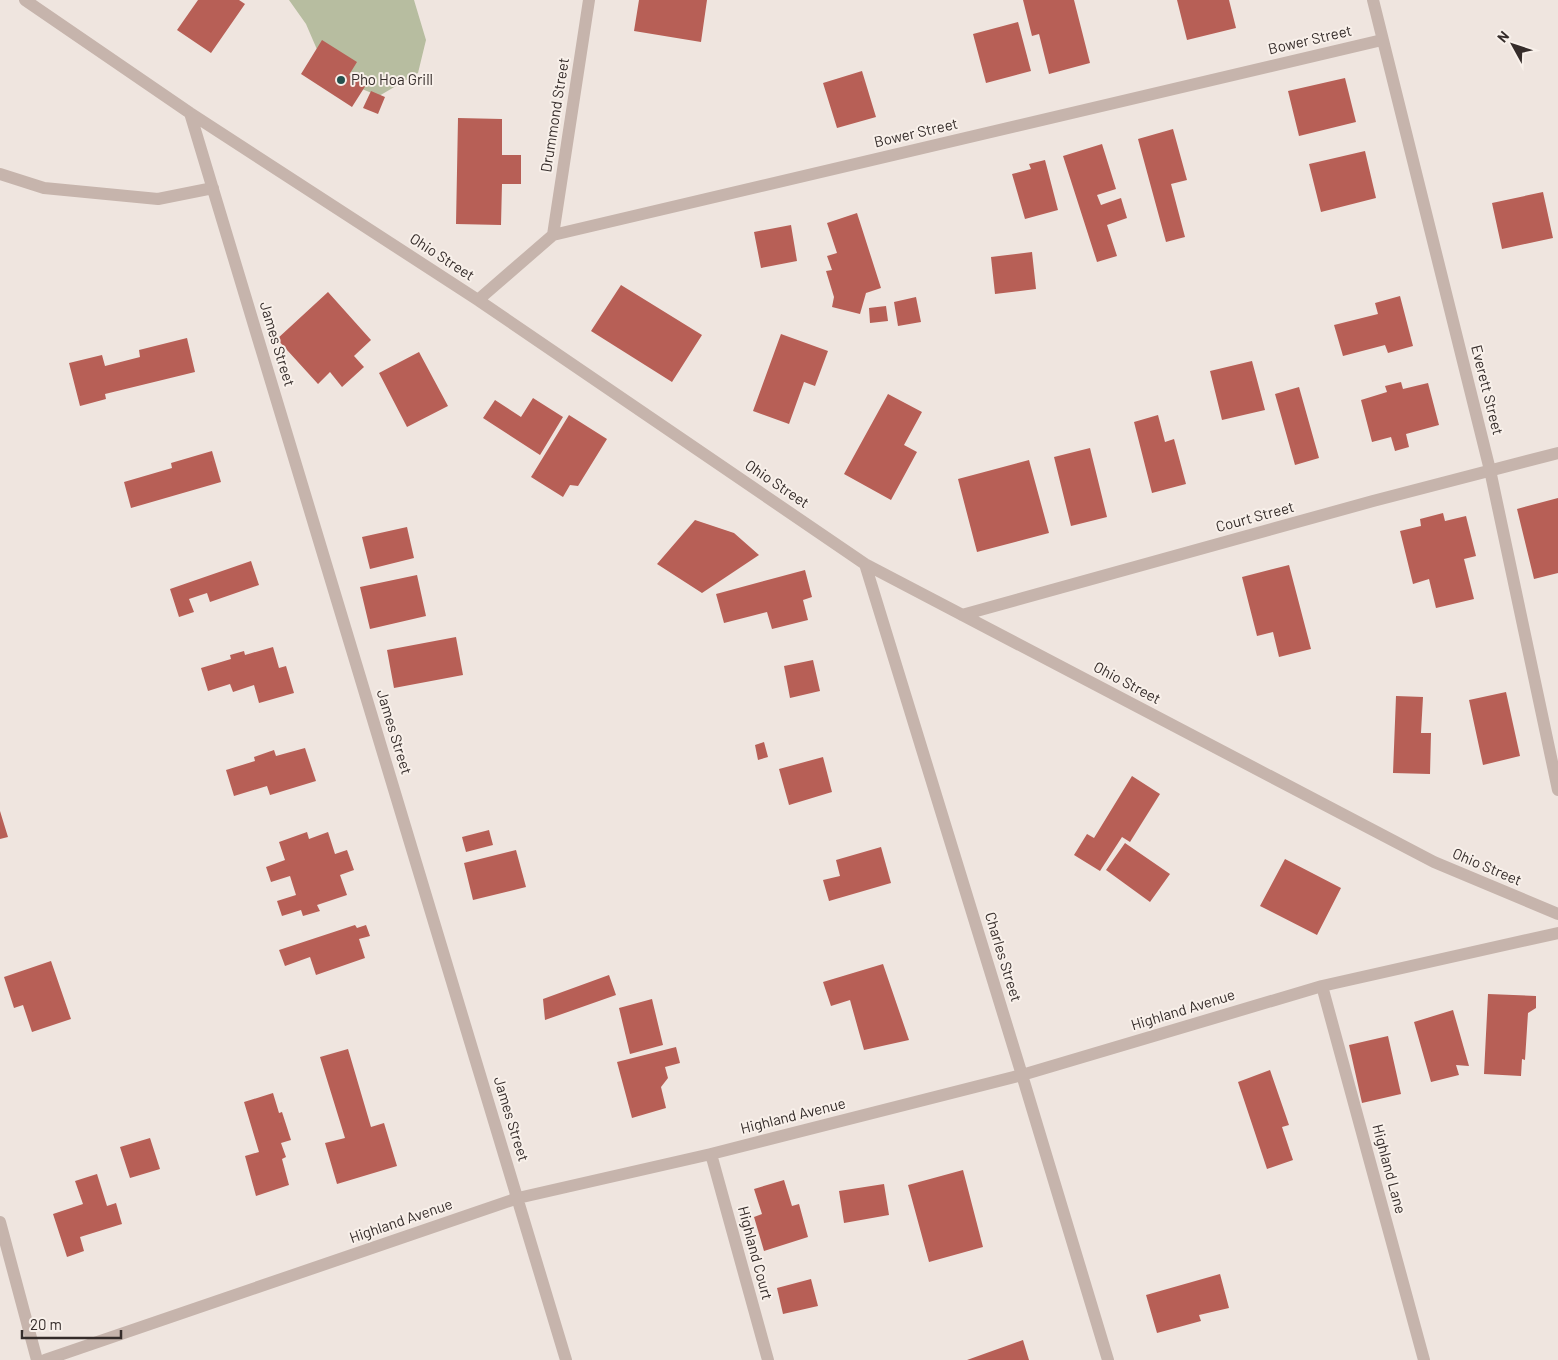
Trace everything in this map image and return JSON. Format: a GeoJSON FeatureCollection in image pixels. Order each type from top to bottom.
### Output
{"type":"FeatureCollection","features":[{"type":"Feature","properties":{"kind":"street","name":"Ohio Street"},"geometry":{"type":"LineString","coordinates":[[25,0],[190,113],[478,300],[865,564],[1434,862],[1558,914]]}},
{"type":"Feature","properties":{"kind":"street","name":"Drummond Street"},"geometry":{"type":"LineString","coordinates":[[552,235],[589,0]]}},
{"type":"Feature","properties":{"kind":"street","name":"Everett Street"},"geometry":{"type":"LineString","coordinates":[[1373,0],[1490,470],[1558,790]]}},
{"type":"Feature","properties":{"kind":"street","name":"Bower Street"},"geometry":{"type":"LineString","coordinates":[[478,300],[552,235],[1382,40]]}},
{"type":"Feature","properties":{"kind":"street","name":"James Street"},"geometry":{"type":"LineString","coordinates":[[190,113],[566,1360]]}},
{"type":"Feature","properties":{"kind":"street"},"geometry":{"type":"LineString","coordinates":[[0,174],[44,188],[158,199],[213,188]]}},
{"type":"Feature","properties":{"kind":"street","name":"Court Street"},"geometry":{"type":"LineString","coordinates":[[962,615],[1373,501],[1558,453]]}},
{"type":"Feature","properties":{"kind":"street","name":"Charles Street"},"geometry":{"type":"LineString","coordinates":[[865,564],[1108,1360]]}},
{"type":"Feature","properties":{"kind":"street","name":"Highland Avenue"},"geometry":{"type":"LineString","coordinates":[[45,1360],[518,1198],[711,1154],[1022,1075],[1322,986],[1558,933]]}},
{"type":"Feature","properties":{"kind":"street","name":"Highland Lane"},"geometry":{"type":"LineString","coordinates":[[1322,986],[1424,1360]]}},
{"type":"Feature","properties":{"kind":"street","name":"Highland Court"},"geometry":{"type":"LineString","coordinates":[[711,1154],[768,1360]]}},
{"type":"Feature","properties":{"kind":"street"},"geometry":{"type":"LineString","coordinates":[[0,1222],[37,1360]]}},
{"type":"Feature","properties":{"kind":"green space"},"geometry":{"type":"Polygon","coordinates":[[[289,0],[414,0],[426,40],[418,73],[379,96],[328,75],[306,24],[289,0]]]}},
{"type":"Feature","properties":{"kind":"building"},"geometry":{"type":"Polygon","coordinates":[[[198,0],[239,0],[245,4],[211,53],[177,30],[198,0]]]}},
{"type":"Feature","properties":{"kind":"building"},"geometry":{"type":"Polygon","coordinates":[[[639,0],[707,0],[701,42],[634,31],[639,0]]]}},
{"type":"Feature","properties":{"kind":"building"},"geometry":{"type":"Polygon","coordinates":[[[1023,0],[1074,0],[1090,63],[1049,74],[1039,34],[1032,36],[1023,0]]]}},
{"type":"Feature","properties":{"kind":"building"},"geometry":{"type":"Polygon","coordinates":[[[1177,0],[1229,0],[1236,28],[1187,40],[1177,0]]]}},
{"type":"Feature","properties":{"kind":"building"},"geometry":{"type":"Polygon","coordinates":[[[1018,22],[1031,71],[986,83],[973,34],[1018,22]]]}},
{"type":"Feature","properties":{"kind":"building"},"geometry":{"type":"Polygon","coordinates":[[[322,40],[357,62],[349,75],[366,85],[352,107],[301,74],[322,40]]]}},
{"type":"Feature","properties":{"kind":"building"},"geometry":{"type":"Polygon","coordinates":[[[862,71],[876,117],[837,128],[823,83],[862,71]]]}},
{"type":"Feature","properties":{"kind":"building"},"geometry":{"type":"Polygon","coordinates":[[[1345,78],[1356,122],[1299,136],[1288,91],[1345,78]]]}},
{"type":"Feature","properties":{"kind":"building"},"geometry":{"type":"Polygon","coordinates":[[[371,91],[385,97],[378,114],[363,108],[371,91]]]}},
{"type":"Feature","properties":{"kind":"building"},"geometry":{"type":"Polygon","coordinates":[[[458,118],[502,119],[502,155],[521,155],[521,184],[502,184],[501,225],[456,224],[458,118]]]}},
{"type":"Feature","properties":{"kind":"building"},"geometry":{"type":"Polygon","coordinates":[[[1173,129],[1187,180],[1171,184],[1185,237],[1166,242],[1138,139],[1173,129]]]}},
{"type":"Feature","properties":{"kind":"building"},"geometry":{"type":"Polygon","coordinates":[[[1102,144],[1116,189],[1097,195],[1101,205],[1121,198],[1127,218],[1107,225],[1117,256],[1097,262],[1063,156],[1102,144]]]}},
{"type":"Feature","properties":{"kind":"building"},"geometry":{"type":"Polygon","coordinates":[[[1365,151],[1376,198],[1321,212],[1309,164],[1365,151]]]}},
{"type":"Feature","properties":{"kind":"building"},"geometry":{"type":"Polygon","coordinates":[[[1045,160],[1058,210],[1025,219],[1012,174],[1031,169],[1029,164],[1045,160]]]}},
{"type":"Feature","properties":{"kind":"building"},"geometry":{"type":"Polygon","coordinates":[[[1543,192],[1553,238],[1502,249],[1492,203],[1543,192]]]}},
{"type":"Feature","properties":{"kind":"building"},"geometry":{"type":"Polygon","coordinates":[[[857,213],[881,288],[866,293],[860,314],[832,307],[834,297],[826,271],[832,270],[827,256],[837,253],[827,223],[857,213]]]}},
{"type":"Feature","properties":{"kind":"building"},"geometry":{"type":"Polygon","coordinates":[[[791,225],[797,261],[761,268],[754,232],[791,225]]]}},
{"type":"Feature","properties":{"kind":"building"},"geometry":{"type":"Polygon","coordinates":[[[1032,252],[1036,289],[995,294],[991,257],[1032,252]]]}},
{"type":"Feature","properties":{"kind":"building"},"geometry":{"type":"Polygon","coordinates":[[[621,285],[702,335],[672,382],[591,331],[621,285]]]}},
{"type":"Feature","properties":{"kind":"building"},"geometry":{"type":"Polygon","coordinates":[[[328,292],[371,340],[354,356],[364,367],[342,387],[330,372],[318,384],[277,339],[328,292]]]}},
{"type":"Feature","properties":{"kind":"building"},"geometry":{"type":"Polygon","coordinates":[[[1400,296],[1413,346],[1388,353],[1385,345],[1343,356],[1334,325],[1378,314],[1375,303],[1400,296]]]}},
{"type":"Feature","properties":{"kind":"building"},"geometry":{"type":"Polygon","coordinates":[[[916,297],[921,322],[898,326],[894,302],[916,297]]]}},
{"type":"Feature","properties":{"kind":"building"},"geometry":{"type":"Polygon","coordinates":[[[886,306],[888,321],[870,323],[869,308],[886,306]]]}},
{"type":"Feature","properties":{"kind":"building"},"geometry":{"type":"Polygon","coordinates":[[[781,334],[828,351],[815,386],[804,382],[789,424],[753,411],[781,334]]]}},
{"type":"Feature","properties":{"kind":"building"},"geometry":{"type":"Polygon","coordinates":[[[187,338],[195,372],[105,394],[106,399],[80,406],[69,363],[102,355],[105,366],[140,357],[139,350],[187,338]]]}},
{"type":"Feature","properties":{"kind":"building"},"geometry":{"type":"Polygon","coordinates":[[[419,352],[448,406],[407,427],[379,373],[419,352]]]}},
{"type":"Feature","properties":{"kind":"building"},"geometry":{"type":"Polygon","coordinates":[[[1252,361],[1265,410],[1222,420],[1210,371],[1252,361]]]}},
{"type":"Feature","properties":{"kind":"building"},"geometry":{"type":"Polygon","coordinates":[[[1401,382],[1403,389],[1428,383],[1439,425],[1406,434],[1409,447],[1395,451],[1391,437],[1372,442],[1361,400],[1387,392],[1385,386],[1401,382]]]}},
{"type":"Feature","properties":{"kind":"building"},"geometry":{"type":"Polygon","coordinates":[[[1299,387],[1319,458],[1295,465],[1275,394],[1299,387]]]}},
{"type":"Feature","properties":{"kind":"building"},"geometry":{"type":"Polygon","coordinates":[[[888,394],[922,412],[904,445],[917,452],[891,500],[844,474],[888,394]]]}},
{"type":"Feature","properties":{"kind":"building"},"geometry":{"type":"Polygon","coordinates":[[[533,398],[563,417],[540,455],[483,418],[495,400],[521,417],[533,398]]]}},
{"type":"Feature","properties":{"kind":"building"},"geometry":{"type":"Polygon","coordinates":[[[569,415],[607,439],[578,486],[570,485],[563,497],[531,477],[569,415]]]}},
{"type":"Feature","properties":{"kind":"building"},"geometry":{"type":"Polygon","coordinates":[[[1158,415],[1165,442],[1174,439],[1186,484],[1152,493],[1134,422],[1158,415]]]}},
{"type":"Feature","properties":{"kind":"building"},"geometry":{"type":"Polygon","coordinates":[[[1090,448],[1107,517],[1071,526],[1054,457],[1090,448]]]}},
{"type":"Feature","properties":{"kind":"building"},"geometry":{"type":"Polygon","coordinates":[[[212,451],[221,482],[131,508],[124,482],[172,468],[171,463],[212,451]]]}},
{"type":"Feature","properties":{"kind":"building"},"geometry":{"type":"Polygon","coordinates":[[[1029,460],[1049,533],[977,552],[958,479],[1029,460]]]}},
{"type":"Feature","properties":{"kind":"building"},"geometry":{"type":"Polygon","coordinates":[[[1558,498],[1558,573],[1534,579],[1517,509],[1558,498]]]}},
{"type":"Feature","properties":{"kind":"building"},"geometry":{"type":"Polygon","coordinates":[[[1443,513],[1445,521],[1466,516],[1476,556],[1464,559],[1474,599],[1436,608],[1429,579],[1413,584],[1400,531],[1421,526],[1420,519],[1443,513]]]}},
{"type":"Feature","properties":{"kind":"building"},"geometry":{"type":"Polygon","coordinates":[[[695,520],[734,533],[759,555],[702,593],[657,564],[695,520]]]}},
{"type":"Feature","properties":{"kind":"building"},"geometry":{"type":"Polygon","coordinates":[[[407,527],[414,558],[370,569],[362,537],[407,527]]]}},
{"type":"Feature","properties":{"kind":"building"},"geometry":{"type":"Polygon","coordinates":[[[251,561],[259,585],[210,602],[207,593],[189,599],[194,612],[179,617],[170,589],[251,561]]]}},
{"type":"Feature","properties":{"kind":"building"},"geometry":{"type":"Polygon","coordinates":[[[1289,565],[1311,649],[1279,657],[1273,632],[1257,636],[1242,577],[1289,565]]]}},
{"type":"Feature","properties":{"kind":"building"},"geometry":{"type":"Polygon","coordinates":[[[805,570],[812,597],[803,600],[808,620],[772,629],[767,612],[724,623],[716,594],[805,570]]]}},
{"type":"Feature","properties":{"kind":"building"},"geometry":{"type":"Polygon","coordinates":[[[417,575],[426,616],[370,629],[360,587],[417,575]]]}},
{"type":"Feature","properties":{"kind":"building"},"geometry":{"type":"Polygon","coordinates":[[[456,637],[463,675],[394,688],[387,650],[456,637]]]}},
{"type":"Feature","properties":{"kind":"building"},"geometry":{"type":"Polygon","coordinates":[[[273,647],[279,668],[286,666],[294,693],[259,703],[254,685],[233,692],[230,684],[208,691],[201,668],[231,659],[230,655],[244,651],[245,655],[273,647]]]}},
{"type":"Feature","properties":{"kind":"building"},"geometry":{"type":"Polygon","coordinates":[[[813,660],[820,691],[790,698],[784,666],[813,660]]]}},
{"type":"Feature","properties":{"kind":"building"},"geometry":{"type":"Polygon","coordinates":[[[1506,692],[1520,756],[1483,765],[1469,700],[1506,692]]]}},
{"type":"Feature","properties":{"kind":"building"},"geometry":{"type":"Polygon","coordinates":[[[1396,696],[1423,697],[1421,733],[1431,733],[1430,774],[1393,773],[1396,696]]]}},
{"type":"Feature","properties":{"kind":"building"},"geometry":{"type":"Polygon","coordinates":[[[764,742],[768,757],[758,760],[755,745],[764,742]]]}},
{"type":"Feature","properties":{"kind":"building"},"geometry":{"type":"Polygon","coordinates":[[[305,748],[316,781],[270,795],[267,786],[234,796],[226,770],[255,761],[254,757],[274,750],[276,756],[305,748]]]}},
{"type":"Feature","properties":{"kind":"building"},"geometry":{"type":"Polygon","coordinates":[[[823,757],[832,792],[789,805],[779,769],[823,757]]]}},
{"type":"Feature","properties":{"kind":"building"},"geometry":{"type":"Polygon","coordinates":[[[1132,776],[1160,794],[1130,842],[1122,837],[1100,871],[1074,855],[1087,834],[1094,838],[1132,776]]]}},
{"type":"Feature","properties":{"kind":"building"},"geometry":{"type":"Polygon","coordinates":[[[0,811],[8,837],[0,839],[0,811]]]}},
{"type":"Feature","properties":{"kind":"building"},"geometry":{"type":"Polygon","coordinates":[[[489,830],[493,845],[466,852],[462,837],[489,830]]]}},
{"type":"Feature","properties":{"kind":"building"},"geometry":{"type":"Polygon","coordinates":[[[307,832],[309,839],[328,832],[335,854],[347,850],[354,870],[340,875],[347,895],[317,905],[320,911],[303,916],[301,910],[282,916],[277,901],[296,895],[290,876],[271,882],[266,867],[285,860],[279,842],[307,832]]]}},
{"type":"Feature","properties":{"kind":"building"},"geometry":{"type":"Polygon","coordinates":[[[1125,843],[1170,874],[1150,902],[1106,870],[1125,843]]]}},
{"type":"Feature","properties":{"kind":"building"},"geometry":{"type":"Polygon","coordinates":[[[881,847],[891,883],[829,901],[823,880],[840,876],[836,860],[881,847]]]}},
{"type":"Feature","properties":{"kind":"building"},"geometry":{"type":"Polygon","coordinates":[[[516,850],[526,887],[473,900],[464,863],[516,850]]]}},
{"type":"Feature","properties":{"kind":"building"},"geometry":{"type":"Polygon","coordinates":[[[1285,859],[1341,888],[1317,935],[1260,906],[1285,859]]]}},
{"type":"Feature","properties":{"kind":"building"},"geometry":{"type":"Polygon","coordinates":[[[355,925],[357,928],[366,925],[370,936],[359,939],[365,958],[316,975],[310,957],[285,966],[279,950],[355,925]]]}},
{"type":"Feature","properties":{"kind":"building"},"geometry":{"type":"Polygon","coordinates":[[[51,961],[71,1019],[32,1032],[23,1005],[14,1008],[4,977],[51,961]]]}},
{"type":"Feature","properties":{"kind":"building"},"geometry":{"type":"Polygon","coordinates":[[[883,964],[909,1040],[864,1050],[850,1000],[831,1006],[823,982],[883,964]]]}},
{"type":"Feature","properties":{"kind":"building"},"geometry":{"type":"Polygon","coordinates":[[[609,975],[616,995],[545,1020],[543,999],[609,975]]]}},
{"type":"Feature","properties":{"kind":"building"},"geometry":{"type":"Polygon","coordinates":[[[1488,994],[1536,996],[1536,1008],[1528,1013],[1525,1060],[1522,1059],[1521,1076],[1484,1074],[1488,994]]]}},
{"type":"Feature","properties":{"kind":"building"},"geometry":{"type":"Polygon","coordinates":[[[652,999],[663,1045],[630,1054],[619,1008],[652,999]]]}},
{"type":"Feature","properties":{"kind":"building"},"geometry":{"type":"Polygon","coordinates":[[[1453,1010],[1469,1066],[1456,1065],[1459,1075],[1431,1082],[1414,1022],[1453,1010]]]}},
{"type":"Feature","properties":{"kind":"building"},"geometry":{"type":"Polygon","coordinates":[[[1388,1036],[1401,1094],[1362,1103],[1349,1045],[1388,1036]]]}},
{"type":"Feature","properties":{"kind":"building"},"geometry":{"type":"Polygon","coordinates":[[[676,1047],[680,1063],[665,1067],[668,1078],[661,1087],[666,1108],[632,1118],[617,1062],[676,1047]]]}},
{"type":"Feature","properties":{"kind":"building"},"geometry":{"type":"Polygon","coordinates":[[[348,1049],[371,1127],[384,1123],[397,1166],[337,1184],[325,1143],[345,1138],[320,1057],[348,1049]]]}},
{"type":"Feature","properties":{"kind":"building"},"geometry":{"type":"Polygon","coordinates":[[[1270,1070],[1289,1125],[1282,1127],[1293,1160],[1267,1169],[1238,1082],[1270,1070]]]}},
{"type":"Feature","properties":{"kind":"building"},"geometry":{"type":"Polygon","coordinates":[[[273,1093],[279,1113],[282,1112],[291,1140],[281,1143],[286,1157],[282,1159],[289,1185],[256,1196],[245,1156],[259,1152],[244,1102],[273,1093]]]}},
{"type":"Feature","properties":{"kind":"building"},"geometry":{"type":"Polygon","coordinates":[[[150,1138],[160,1169],[130,1178],[120,1147],[150,1138]]]}},
{"type":"Feature","properties":{"kind":"building"},"geometry":{"type":"Polygon","coordinates":[[[963,1170],[983,1247],[929,1262],[908,1185],[963,1170]]]}},
{"type":"Feature","properties":{"kind":"building"},"geometry":{"type":"Polygon","coordinates":[[[97,1174],[107,1206],[116,1203],[122,1224],[80,1237],[84,1251],[67,1257],[53,1214],[83,1204],[75,1181],[97,1174]]]}},
{"type":"Feature","properties":{"kind":"building"},"geometry":{"type":"Polygon","coordinates":[[[784,1180],[792,1206],[799,1204],[808,1237],[764,1251],[754,1217],[762,1214],[754,1189],[784,1180]]]}},
{"type":"Feature","properties":{"kind":"building"},"geometry":{"type":"Polygon","coordinates":[[[884,1184],[889,1215],[844,1223],[839,1191],[884,1184]]]}},
{"type":"Feature","properties":{"kind":"building"},"geometry":{"type":"Polygon","coordinates":[[[1220,1274],[1229,1308],[1199,1315],[1201,1321],[1157,1333],[1146,1295],[1220,1274]]]}},
{"type":"Feature","properties":{"kind":"building"},"geometry":{"type":"Polygon","coordinates":[[[811,1279],[818,1306],[783,1314],[777,1288],[811,1279]]]}},
{"type":"Feature","properties":{"kind":"building"},"geometry":{"type":"Polygon","coordinates":[[[1023,1340],[1029,1360],[967,1360],[1023,1340]]]}},
{"type":"Feature","properties":{"kind":"place","name":"Pho Hoa Grill"},"geometry":{"type":"Point","coordinates":[341,80]}}]}
